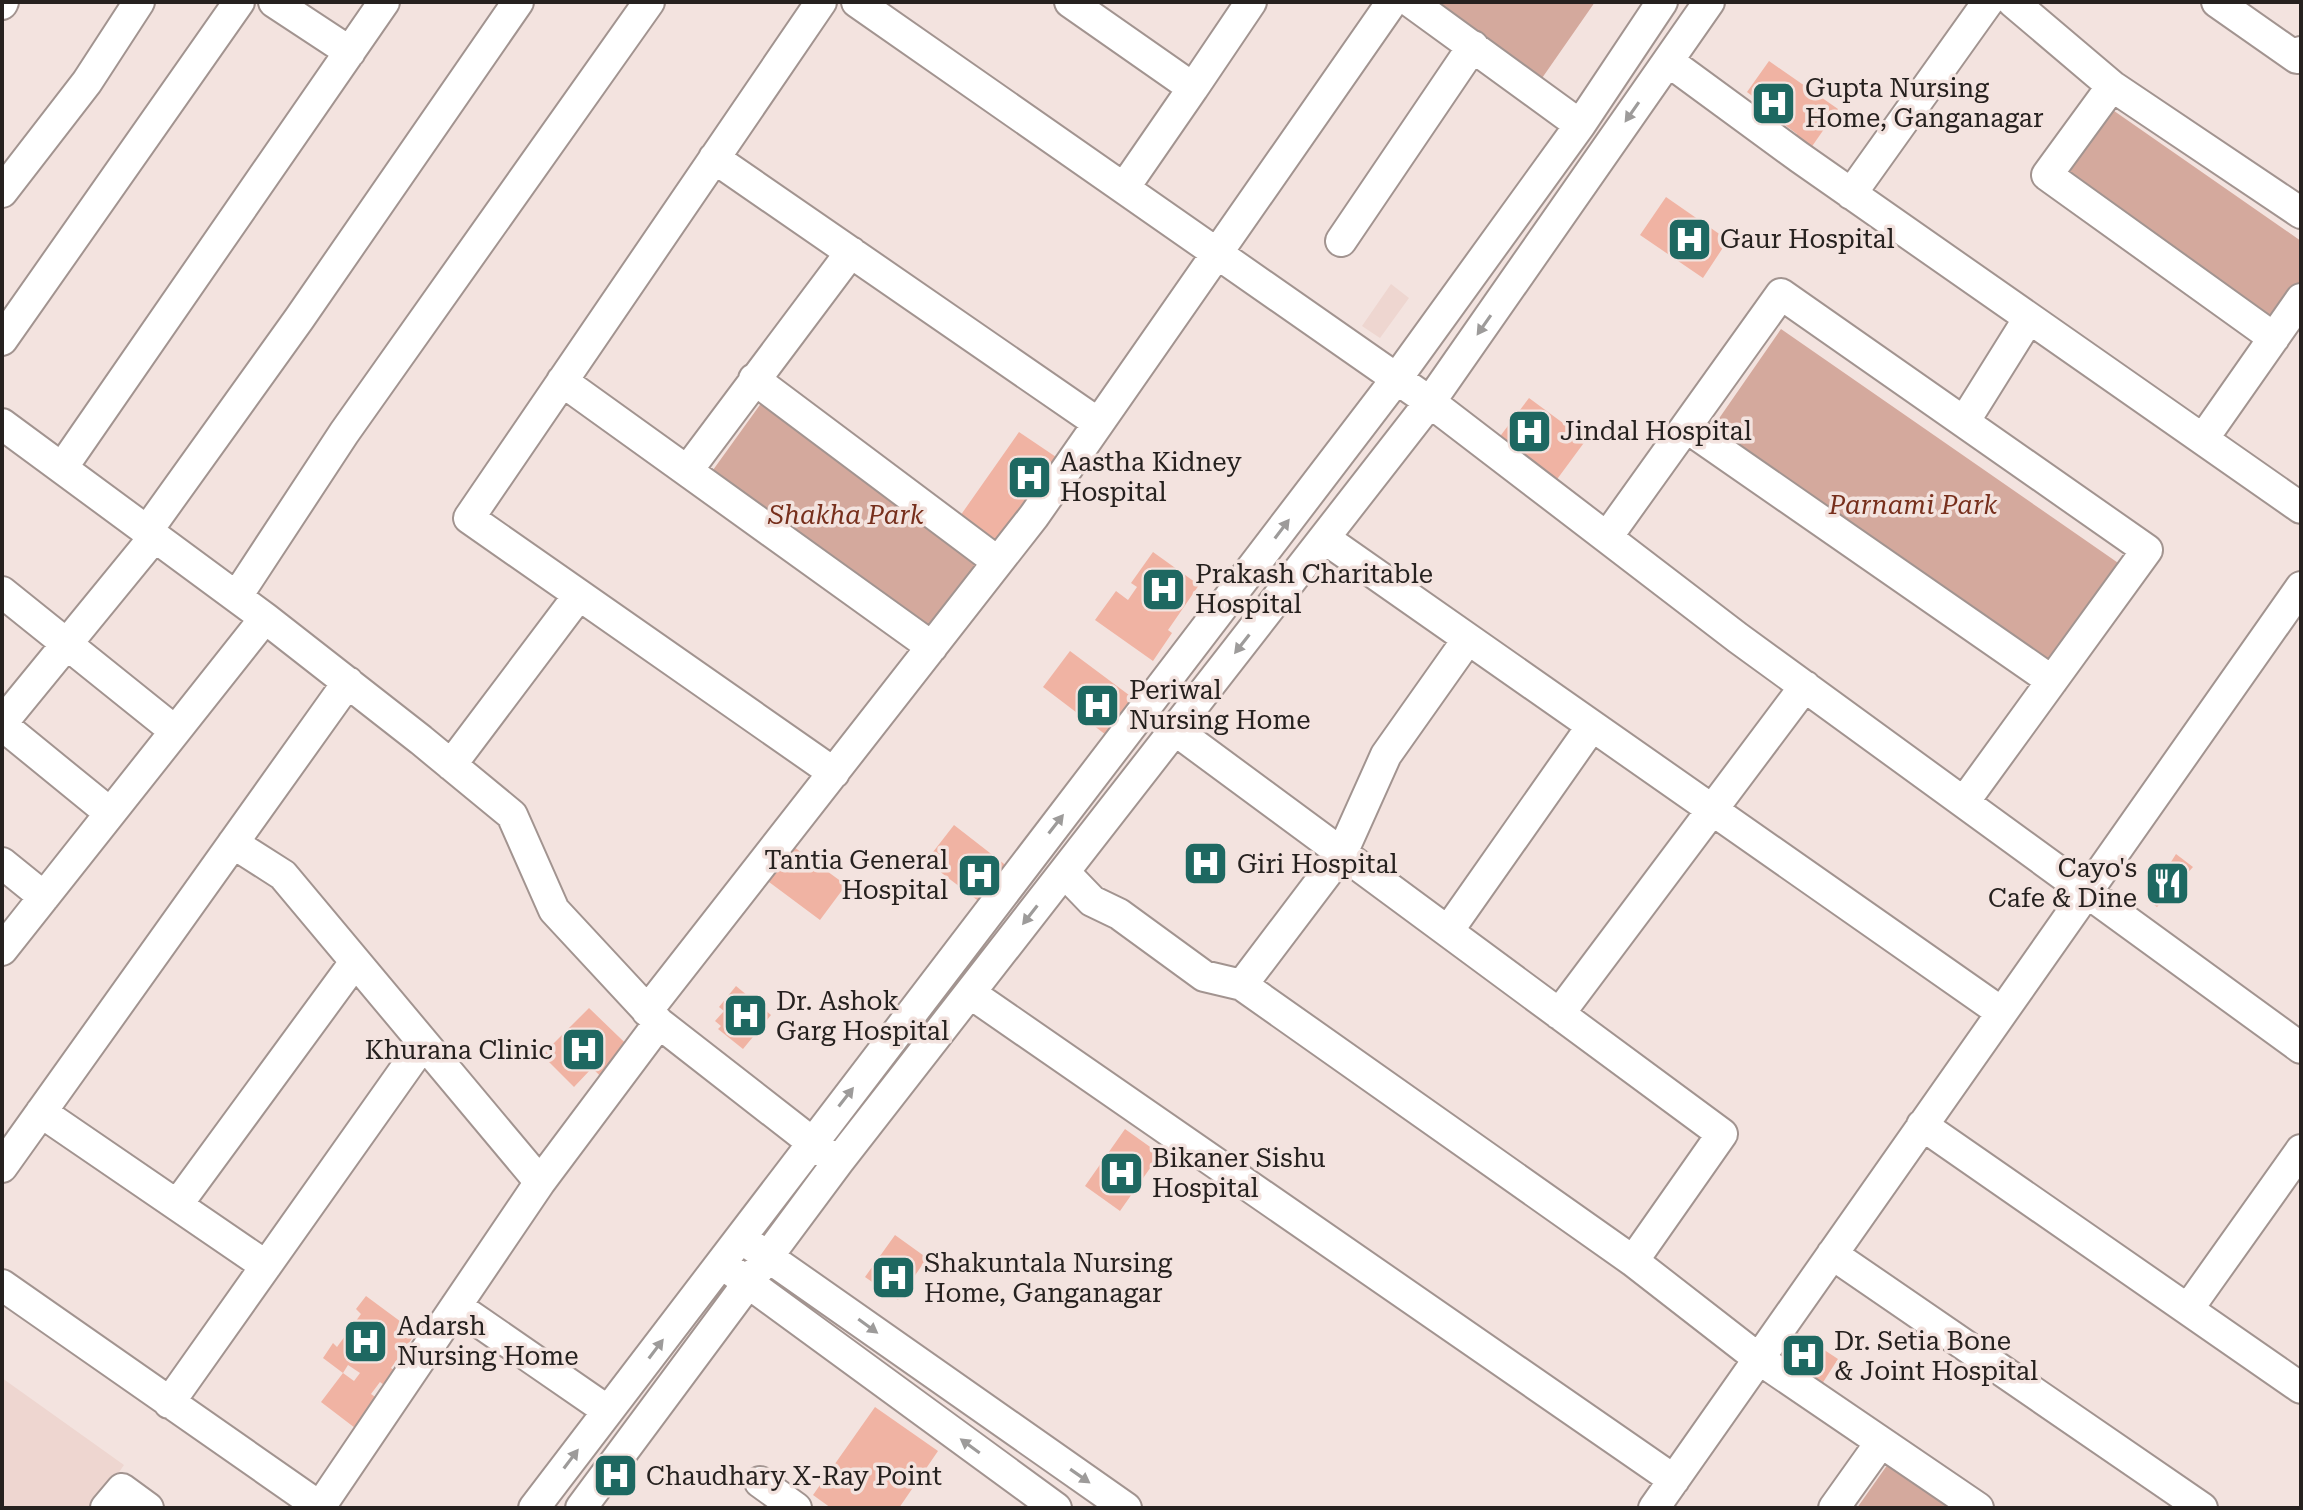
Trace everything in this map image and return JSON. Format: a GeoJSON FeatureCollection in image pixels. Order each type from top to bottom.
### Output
{"type":"FeatureCollection","features":[{"type":"Feature","properties":{"kind":"street"},"geometry":{"type":"LineString","coordinates":[[2,192],[87,82],[139,2]]}},
{"type":"Feature","properties":{"kind":"street"},"geometry":{"type":"LineString","coordinates":[[2,340],[239,2]]}},
{"type":"Feature","properties":{"kind":"street"},"geometry":{"type":"LineString","coordinates":[[274,2],[310,12],[350,52]]}},
{"type":"Feature","properties":{"kind":"street"},"geometry":{"type":"LineString","coordinates":[[62,468],[384,2]]}},
{"type":"Feature","properties":{"kind":"street"},"geometry":{"type":"LineString","coordinates":[[110,813],[2,724],[151,534],[518,2]]}},
{"type":"Feature","properties":{"kind":"street"},"geometry":{"type":"LineString","coordinates":[[237,596],[344,433],[649,2]]}},
{"type":"Feature","properties":{"kind":"street"},"geometry":{"type":"LineString","coordinates":[[821,2],[469,518],[834,773]]}},
{"type":"Feature","properties":{"kind":"street"},"geometry":{"type":"LineString","coordinates":[[857,2],[1397,378],[1805,686],[2301,1048]]}},
{"type":"Feature","properties":{"kind":"street"},"geometry":{"type":"LineString","coordinates":[[1070,2],[1193,88]]}},
{"type":"Feature","properties":{"kind":"street"},"geometry":{"type":"LineString","coordinates":[[1124,188],[1251,2]]}},
{"type":"Feature","properties":{"kind":"street"},"geometry":{"type":"LineString","coordinates":[[2,1285],[320,1507],[653,1017],[834,773],[1034,516],[1392,2]]}},
{"type":"Feature","properties":{"kind":"street"},"geometry":{"type":"LineString","coordinates":[[1411,2],[1580,125]]}},
{"type":"Feature","properties":{"kind":"street"},"geometry":{"type":"LineString","coordinates":[[534,1508],[1397,378],[1580,125],[1662,2]]}},
{"type":"Feature","properties":{"kind":"street"},"geometry":{"type":"LineString","coordinates":[[581,1508],[838,1162],[1430,402],[1709,2]]}},
{"type":"Feature","properties":{"kind":"street"},"geometry":{"type":"LineString","coordinates":[[1851,194],[1988,2]]}},
{"type":"Feature","properties":{"kind":"street"},"geometry":{"type":"LineString","coordinates":[[2013,2],[2112,86],[2301,213]]}},
{"type":"Feature","properties":{"kind":"street"},"geometry":{"type":"LineString","coordinates":[[2217,2],[2297,58],[2301,52]]}},
{"type":"Feature","properties":{"kind":"street"},"geometry":{"type":"LineString","coordinates":[[1341,241],[1473,46]]}},
{"type":"Feature","properties":{"kind":"street"},"geometry":{"type":"LineString","coordinates":[[1668,61],[1851,194],[2301,508]]}},
{"type":"Feature","properties":{"kind":"street"},"geometry":{"type":"LineString","coordinates":[[2112,86],[2047,175],[2274,338]]}},
{"type":"Feature","properties":{"kind":"street"},"geometry":{"type":"LineString","coordinates":[[714,158],[1098,423]]}},
{"type":"Feature","properties":{"kind":"street"},"geometry":{"type":"LineString","coordinates":[[687,471],[851,252]]}},
{"type":"Feature","properties":{"kind":"street"},"geometry":{"type":"LineString","coordinates":[[1607,537],[1781,294],[2147,550],[1964,802]]}},
{"type":"Feature","properties":{"kind":"street"},"geometry":{"type":"LineString","coordinates":[[2203,439],[2301,299]]}},
{"type":"Feature","properties":{"kind":"street"},"geometry":{"type":"LineString","coordinates":[[1964,422],[2029,318]]}},
{"type":"Feature","properties":{"kind":"street"},"geometry":{"type":"LineString","coordinates":[[754,379],[998,562]]}},
{"type":"Feature","properties":{"kind":"street"},"geometry":{"type":"LineString","coordinates":[[562,381],[932,647]]}},
{"type":"Feature","properties":{"kind":"street"},"geometry":{"type":"LineString","coordinates":[[2,424],[237,596],[512,815],[554,910],[653,1017],[838,1162]]}},
{"type":"Feature","properties":{"kind":"street"},"geometry":{"type":"LineString","coordinates":[[1686,427],[2052,681]]}},
{"type":"Feature","properties":{"kind":"street"},"geometry":{"type":"LineString","coordinates":[[1324,538],[2001,1012]]}},
{"type":"Feature","properties":{"kind":"street"},"geometry":{"type":"LineString","coordinates":[[1654,1508],[2301,587]]}},
{"type":"Feature","properties":{"kind":"street"},"geometry":{"type":"LineString","coordinates":[[2,592],[175,731]]}},
{"type":"Feature","properties":{"kind":"street"},"geometry":{"type":"LineString","coordinates":[[451,765],[579,595]]}},
{"type":"Feature","properties":{"kind":"street"},"geometry":{"type":"LineString","coordinates":[[2,950],[265,618]]}},
{"type":"Feature","properties":{"kind":"street"},"geometry":{"type":"LineString","coordinates":[[1242,985],[1342,853],[1386,755],[1468,639]]}},
{"type":"Feature","properties":{"kind":"street"},"geometry":{"type":"LineString","coordinates":[[2,1167],[348,682]]}},
{"type":"Feature","properties":{"kind":"street"},"geometry":{"type":"LineString","coordinates":[[1559,1014],[1805,686]]}},
{"type":"Feature","properties":{"kind":"street"},"geometry":{"type":"LineString","coordinates":[[1448,931],[1592,726]]}},
{"type":"Feature","properties":{"kind":"street"},"geometry":{"type":"LineString","coordinates":[[1175,730],[1722,1134],[1633,1261]]}},
{"type":"Feature","properties":{"kind":"street"},"geometry":{"type":"LineString","coordinates":[[233,843],[283,875],[540,1182]]}},
{"type":"Feature","properties":{"kind":"street"},"geometry":{"type":"LineString","coordinates":[[2,863],[44,897]]}},
{"type":"Feature","properties":{"kind":"street"},"geometry":{"type":"LineString","coordinates":[[1064,872],[1092,901],[1119,914],[1204,976],[1242,985],[1633,1261],[1759,1359],[1978,1508]]}},
{"type":"Feature","properties":{"kind":"street"},"geometry":{"type":"LineString","coordinates":[[177,1205],[355,962]]}},
{"type":"Feature","properties":{"kind":"street"},"geometry":{"type":"LineString","coordinates":[[970,993],[1674,1480]]}},
{"type":"Feature","properties":{"kind":"street"},"geometry":{"type":"LineString","coordinates":[[169,1403],[423,1044]]}},
{"type":"Feature","properties":{"kind":"street"},"geometry":{"type":"LineString","coordinates":[[41,1112],[266,1266]]}},
{"type":"Feature","properties":{"kind":"street"},"geometry":{"type":"LineString","coordinates":[[1922,1125],[2301,1388]]}},
{"type":"Feature","properties":{"kind":"street"},"geometry":{"type":"LineString","coordinates":[[2188,1309],[2296,1169]]}},
{"type":"Feature","properties":{"kind":"street"},"geometry":{"type":"LineString","coordinates":[[739,1238],[1126,1508]]}},
{"type":"Feature","properties":{"kind":"street"},"geometry":{"type":"LineString","coordinates":[[1832,1254],[2202,1508]]}},
{"type":"Feature","properties":{"kind":"street"},"geometry":{"type":"LineString","coordinates":[[721,1263],[1015,1496],[1056,1508]]}},
{"type":"Feature","properties":{"kind":"street"},"geometry":{"type":"LineString","coordinates":[[456,1306],[608,1411]]}},
{"type":"Feature","properties":{"kind":"street"},"geometry":{"type":"LineString","coordinates":[[1834,1508],[1881,1442]]}},
{"type":"Feature","properties":{"kind":"street"},"geometry":{"type":"LineString","coordinates":[[1015,1496],[1043,1450]]}},
{"type":"Feature","properties":{"kind":"street"},"geometry":{"type":"LineString","coordinates":[[760,1482],[796,1508]]}},
{"type":"Feature","properties":{"kind":"street"},"geometry":{"type":"LineString","coordinates":[[106,1508],[122,1489],[148,1508]]}},
{"type":"Feature","properties":{"kind":"shaded area"},"geometry":{"type":"Polygon","coordinates":[[[1391,284],[1409,298],[1380,338],[1362,326],[1391,284]]]}},
{"type":"Feature","properties":{"kind":"shaded area"},"geometry":{"type":"Polygon","coordinates":[[[2,1378],[124,1465],[94,1508],[2,1508],[2,1378]]]}},
{"type":"Feature","properties":{"kind":"green space"},"geometry":{"type":"Polygon","coordinates":[[[1426,2],[1595,2],[1540,81],[1426,2]]]}},
{"type":"Feature","properties":{"kind":"green space"},"geometry":{"type":"Polygon","coordinates":[[[2107,106],[2301,241],[2301,280],[2270,326],[2057,178],[2107,106]]]}},
{"type":"Feature","properties":{"kind":"green space","name":"Parnami Park"},"geometry":{"type":"Polygon","coordinates":[[[1781,329],[2124,567],[2045,681],[1702,443],[1781,329]]]}},
{"type":"Feature","properties":{"kind":"green space","name":"Shakha Park"},"geometry":{"type":"Polygon","coordinates":[[[762,402],[980,560],[931,628],[713,470],[762,402]]]}},
{"type":"Feature","properties":{"kind":"green space"},"geometry":{"type":"Polygon","coordinates":[[[1888,1464],[1952,1508],[1857,1508],[1888,1464]]]}},
{"type":"Feature","properties":{"kind":"building"},"geometry":{"type":"Polygon","coordinates":[[[1769,61],[1838,109],[1806,155],[1790,144],[1797,134],[1785,125],[1779,135],[1745,111],[1755,98],[1747,92],[1769,61]]]}},
{"type":"Feature","properties":{"kind":"building"},"geometry":{"type":"Polygon","coordinates":[[[1666,197],[1728,240],[1703,278],[1640,235],[1666,197]]]}},
{"type":"Feature","properties":{"kind":"building"},"geometry":{"type":"Polygon","coordinates":[[[1529,398],[1586,440],[1555,482],[1498,439],[1529,398]]]}},
{"type":"Feature","properties":{"kind":"building"},"geometry":{"type":"Polygon","coordinates":[[[1019,432],[1062,461],[1001,549],[958,519],[1019,432]]]}},
{"type":"Feature","properties":{"kind":"building"},"geometry":{"type":"Polygon","coordinates":[[[1153,552],[1199,585],[1168,630],[1172,633],[1153,661],[1095,620],[1116,591],[1128,600],[1137,587],[1131,583],[1153,552]]]}},
{"type":"Feature","properties":{"kind":"building"},"geometry":{"type":"Polygon","coordinates":[[[1070,651],[1137,701],[1110,738],[1043,687],[1070,651]]]}},
{"type":"Feature","properties":{"kind":"building"},"geometry":{"type":"Polygon","coordinates":[[[954,825],[1008,867],[981,903],[926,861],[954,825]]]}},
{"type":"Feature","properties":{"kind":"building"},"geometry":{"type":"Polygon","coordinates":[[[794,847],[846,885],[820,920],[769,882],[794,847]]]}},
{"type":"Feature","properties":{"kind":"building","name":"Cayo's Cafe & Dine"},"geometry":{"type":"Polygon","coordinates":[[[2176,854],[2193,867],[2157,907],[2147,900],[2176,854]]]}},
{"type":"Feature","properties":{"kind":"building"},"geometry":{"type":"Polygon","coordinates":[[[736,986],[771,1015],[743,1049],[718,1029],[721,1026],[715,1021],[724,1011],[719,1007],[736,986]]]}},
{"type":"Feature","properties":{"kind":"building"},"geometry":{"type":"Polygon","coordinates":[[[589,1008],[647,1064],[618,1093],[592,1068],[574,1087],[542,1055],[589,1008]]]}},
{"type":"Feature","properties":{"kind":"building"},"geometry":{"type":"Polygon","coordinates":[[[1125,1129],[1160,1154],[1120,1211],[1085,1186],[1125,1129]]]}},
{"type":"Feature","properties":{"kind":"building"},"geometry":{"type":"Polygon","coordinates":[[[895,1235],[927,1258],[898,1300],[865,1277],[895,1235]]]}},
{"type":"Feature","properties":{"kind":"building"},"geometry":{"type":"Polygon","coordinates":[[[366,1296],[416,1333],[391,1368],[395,1371],[384,1385],[380,1382],[371,1394],[381,1401],[359,1431],[321,1402],[343,1373],[323,1358],[333,1343],[337,1347],[361,1314],[356,1309],[366,1296]],[[348,1365],[343,1373],[354,1381],[360,1373],[348,1365]]]}},
{"type":"Feature","properties":{"kind":"building"},"geometry":{"type":"Polygon","coordinates":[[[1794,1330],[1838,1359],[1820,1387],[1776,1358],[1794,1330]]]}},
{"type":"Feature","properties":{"kind":"building"},"geometry":{"type":"Polygon","coordinates":[[[875,1407],[938,1451],[899,1508],[831,1508],[813,1495],[875,1407]]]}},
{"type":"Feature","properties":{"kind":"place","name":"Gupta Nursing Home, Ganganagar"},"geometry":{"type":"Point","coordinates":[1774,103]}},
{"type":"Feature","properties":{"kind":"place","name":"Gaur Hospital"},"geometry":{"type":"Point","coordinates":[1689,239]}},
{"type":"Feature","properties":{"kind":"place","name":"Jindal Hospital"},"geometry":{"type":"Point","coordinates":[1529,431]}},
{"type":"Feature","properties":{"kind":"place","name":"Aastha Kidney Hospital"},"geometry":{"type":"Point","coordinates":[1029,477]}},
{"type":"Feature","properties":{"kind":"place","name":"Prakash Charitable Hospital"},"geometry":{"type":"Point","coordinates":[1164,589]}},
{"type":"Feature","properties":{"kind":"place","name":"Periwal Nursing Home"},"geometry":{"type":"Point","coordinates":[1098,705]}},
{"type":"Feature","properties":{"kind":"place","name":"Giri Hospital"},"geometry":{"type":"Point","coordinates":[1206,864]}},
{"type":"Feature","properties":{"kind":"place","name":"Tantia General Hospital"},"geometry":{"type":"Point","coordinates":[979,875]}},
{"type":"Feature","properties":{"kind":"place","name":"Cayo's Cafe & Dine"},"geometry":{"type":"Point","coordinates":[2168,883]}},
{"type":"Feature","properties":{"kind":"place","name":"Dr. Ashok Garg Hospital"},"geometry":{"type":"Point","coordinates":[745,1016]}},
{"type":"Feature","properties":{"kind":"place","name":"Khurana Clinic"},"geometry":{"type":"Point","coordinates":[584,1050]}},
{"type":"Feature","properties":{"kind":"place","name":"Bikaner Sishu Hospital"},"geometry":{"type":"Point","coordinates":[1121,1173]}},
{"type":"Feature","properties":{"kind":"place","name":"Shakuntala Nursing Home, Ganganagar"},"geometry":{"type":"Point","coordinates":[893,1278]}},
{"type":"Feature","properties":{"kind":"place","name":"Adarsh Nursing Home"},"geometry":{"type":"Point","coordinates":[366,1341]}},
{"type":"Feature","properties":{"kind":"place","name":"Dr. Setia Bone & Joint Hospital"},"geometry":{"type":"Point","coordinates":[1803,1356]}},
{"type":"Feature","properties":{"kind":"place","name":"Chaudhary X-Ray Point"},"geometry":{"type":"Point","coordinates":[615,1476]}}]}
